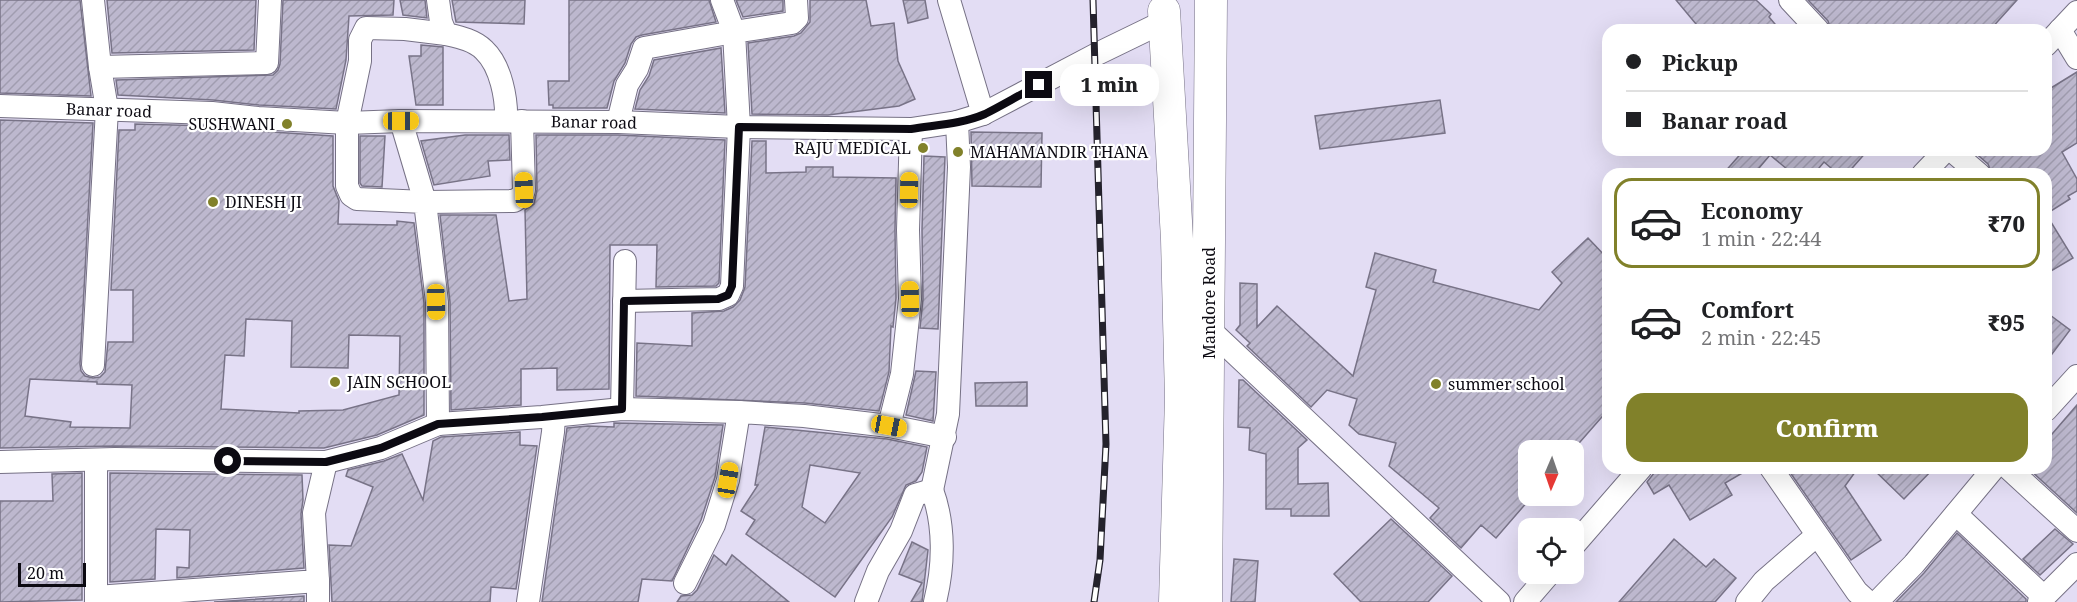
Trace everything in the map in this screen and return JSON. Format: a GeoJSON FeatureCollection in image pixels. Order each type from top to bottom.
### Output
{"type":"FeatureCollection","features":[{"type":"Feature","properties":{"kind":"highway","name":"Mandore Road"},"geometry":{"type":"LineString","coordinates":[[1175,602],[1181,398],[1177,239],[1162,11],[1183,19],[1194,17],[1203,12],[1210,2]]}},
{"type":"Feature","properties":{"kind":"highway","name":"Mandore Road"},"geometry":{"type":"LineString","coordinates":[[1206,602],[1210,2]]}},
{"type":"Feature","properties":{"kind":"street"},"geometry":{"type":"LineString","coordinates":[[93,0],[99,67],[107,110],[93,365]]}},
{"type":"Feature","properties":{"kind":"street"},"geometry":{"type":"LineString","coordinates":[[99,67],[267,63],[270,0]]}},
{"type":"Feature","properties":{"kind":"street"},"geometry":{"type":"LineString","coordinates":[[438,0],[441,22],[446,34]]}},
{"type":"Feature","properties":{"kind":"street"},"geometry":{"type":"LineString","coordinates":[[624,301],[718,299],[728,295],[732,286],[739,127],[734,32],[722,0]]}},
{"type":"Feature","properties":{"kind":"street"},"geometry":{"type":"LineString","coordinates":[[618,122],[627,85],[637,69],[644,48],[792,23],[797,18],[796,0]]}},
{"type":"Feature","properties":{"kind":"street"},"geometry":{"type":"LineString","coordinates":[[949,0],[983,114]]}},
{"type":"Feature","properties":{"kind":"street"},"geometry":{"type":"LineString","coordinates":[[1790,0],[1812,24]]}},
{"type":"Feature","properties":{"kind":"street","name":"Banar road"},"geometry":{"type":"LineString","coordinates":[[0,106],[212,113],[347,123],[401,121],[618,122],[739,127],[911,129],[957,122],[983,114],[1095,56],[1162,11]]}},
{"type":"Feature","properties":{"kind":"street"},"geometry":{"type":"LineString","coordinates":[[2077,12],[2053,38],[2077,58]]}},
{"type":"Feature","properties":{"kind":"street"},"geometry":{"type":"LineString","coordinates":[[366,28],[405,29],[446,34],[466,39],[484,51],[501,83],[514,121],[524,190],[522,196],[514,201],[425,202],[357,199],[351,195],[347,186],[347,123],[360,61],[360,40],[366,28]]}},
{"type":"Feature","properties":{"kind":"street"},"geometry":{"type":"LineString","coordinates":[[401,121],[425,202],[436,302],[438,424]]}},
{"type":"Feature","properties":{"kind":"street"},"geometry":{"type":"LineString","coordinates":[[936,602],[939,587],[940,510],[932,490],[945,437],[948,414],[959,167],[957,122]]}},
{"type":"Feature","properties":{"kind":"street"},"geometry":{"type":"LineString","coordinates":[[889,426],[902,374],[910,299],[908,230],[911,129]]}},
{"type":"Feature","properties":{"kind":"street"},"geometry":{"type":"LineString","coordinates":[[1928,168],[1939,156]]}},
{"type":"Feature","properties":{"kind":"street"},"geometry":{"type":"LineString","coordinates":[[1949,156],[1969,168]]}},
{"type":"Feature","properties":{"kind":"street"},"geometry":{"type":"LineString","coordinates":[[622,409],[625,261]]}},
{"type":"Feature","properties":{"kind":"street"},"geometry":{"type":"LineString","coordinates":[[1209,329],[1499,602]]}},
{"type":"Feature","properties":{"kind":"street"},"geometry":{"type":"LineString","coordinates":[[2052,403],[2077,376]]}},
{"type":"Feature","properties":{"kind":"street"},"geometry":{"type":"LineString","coordinates":[[0,462],[96,460],[326,462],[381,448],[438,424],[622,409],[804,416],[889,426],[945,437]]}},
{"type":"Feature","properties":{"kind":"street"},"geometry":{"type":"LineString","coordinates":[[685,583],[714,525],[728,480],[739,412]]}},
{"type":"Feature","properties":{"kind":"street"},"geometry":{"type":"LineString","coordinates":[[528,602],[554,416]]}},
{"type":"Feature","properties":{"kind":"street"},"geometry":{"type":"LineString","coordinates":[[96,460],[96,600],[318,591],[314,513],[326,462]]}},
{"type":"Feature","properties":{"kind":"street"},"geometry":{"type":"LineString","coordinates":[[1584,534],[1636,474]]}},
{"type":"Feature","properties":{"kind":"street"},"geometry":{"type":"LineString","coordinates":[[1775,474],[1857,592],[1868,602]]}},
{"type":"Feature","properties":{"kind":"street"},"geometry":{"type":"LineString","coordinates":[[1877,602],[1914,564],[1991,474]]}},
{"type":"Feature","properties":{"kind":"street"},"geometry":{"type":"LineString","coordinates":[[2002,474],[2077,531]]}},
{"type":"Feature","properties":{"kind":"street"},"geometry":{"type":"LineString","coordinates":[[866,602],[878,571],[902,531],[915,495],[932,490]]}},
{"type":"Feature","properties":{"kind":"street"},"geometry":{"type":"LineString","coordinates":[[1956,514],[2042,600],[2077,564]]}},
{"type":"Feature","properties":{"kind":"street"},"geometry":{"type":"LineString","coordinates":[[1748,602],[1764,581],[1817,535]]}},
{"type":"Feature","properties":{"kind":"street"},"geometry":{"type":"LineString","coordinates":[[849,602],[878,571]]}},
{"type":"Feature","properties":{"kind":"street"},"geometry":{"type":"LineString","coordinates":[[1525,602],[1541,584]]}},
{"type":"Feature","properties":{"kind":"building"},"geometry":{"type":"Polygon","coordinates":[[[0,0],[80,0],[91,96],[0,93],[0,0]]]}},
{"type":"Feature","properties":{"kind":"building"},"geometry":{"type":"Polygon","coordinates":[[[107,0],[256,0],[254,50],[112,53],[107,0]]]}},
{"type":"Feature","properties":{"kind":"building"},"geometry":{"type":"Polygon","coordinates":[[[283,0],[394,0],[393,15],[349,16],[346,60],[336,109],[118,95],[116,80],[273,75],[280,64],[283,0]]]}},
{"type":"Feature","properties":{"kind":"building"},"geometry":{"type":"Polygon","coordinates":[[[400,0],[425,0],[427,18],[403,15],[400,0]]]}},
{"type":"Feature","properties":{"kind":"building"},"geometry":{"type":"Polygon","coordinates":[[[452,0],[525,0],[524,24],[456,22],[452,0]]]}},
{"type":"Feature","properties":{"kind":"building"},"geometry":{"type":"Polygon","coordinates":[[[569,0],[709,0],[716,22],[636,37],[614,81],[607,108],[553,108],[553,105],[549,105],[548,81],[569,81],[569,0]]]}},
{"type":"Feature","properties":{"kind":"building"},"geometry":{"type":"Polygon","coordinates":[[[736,0],[783,0],[783,11],[743,17],[736,0]]]}},
{"type":"Feature","properties":{"kind":"building"},"geometry":{"type":"Polygon","coordinates":[[[810,0],[866,0],[871,26],[894,23],[898,61],[915,99],[899,106],[828,115],[752,114],[748,43],[801,33],[810,22],[810,0]]]}},
{"type":"Feature","properties":{"kind":"building"},"geometry":{"type":"Polygon","coordinates":[[[903,0],[925,0],[928,18],[908,23],[903,0]]]}},
{"type":"Feature","properties":{"kind":"building"},"geometry":{"type":"Polygon","coordinates":[[[1676,0],[1756,0],[1771,14],[1769,17],[1775,24],[1696,24],[1676,0]]]}},
{"type":"Feature","properties":{"kind":"building"},"geometry":{"type":"Polygon","coordinates":[[[1808,0],[2017,0],[1995,24],[1829,24],[1808,0]]]}},
{"type":"Feature","properties":{"kind":"building"},"geometry":{"type":"Polygon","coordinates":[[[421,45],[443,47],[443,105],[416,105],[409,56],[421,56],[421,45]]]}},
{"type":"Feature","properties":{"kind":"building"},"geometry":{"type":"Polygon","coordinates":[[[721,48],[725,113],[635,109],[640,90],[649,76],[654,60],[721,48]]]}},
{"type":"Feature","properties":{"kind":"building"},"geometry":{"type":"Polygon","coordinates":[[[2077,72],[2077,143],[2062,152],[2077,179],[2077,191],[2068,196],[2070,199],[2052,210],[2052,168],[1990,168],[1979,156],[2052,156],[2052,87],[2077,72]]]}},
{"type":"Feature","properties":{"kind":"building"},"geometry":{"type":"Polygon","coordinates":[[[1440,100],[1445,133],[1320,149],[1315,116],[1440,100]]]}},
{"type":"Feature","properties":{"kind":"building"},"geometry":{"type":"Polygon","coordinates":[[[0,120],[93,123],[80,364],[85,376],[93,378],[100,377],[105,372],[108,342],[133,342],[133,290],[111,290],[119,130],[135,130],[135,124],[211,126],[333,136],[333,186],[339,201],[338,224],[397,225],[397,221],[414,223],[424,303],[424,415],[377,435],[324,448],[115,446],[0,448],[0,120]],[[246,319],[244,356],[225,355],[221,409],[299,413],[299,411],[343,410],[399,395],[400,336],[349,335],[348,368],[291,367],[292,321],[246,319]],[[30,379],[25,416],[71,422],[70,427],[130,428],[132,385],[30,379]]]}},
{"type":"Feature","properties":{"kind":"building"},"geometry":{"type":"Polygon","coordinates":[[[971,132],[1042,133],[1041,187],[972,186],[971,132]]]}},
{"type":"Feature","properties":{"kind":"building"},"geometry":{"type":"Polygon","coordinates":[[[465,135],[509,135],[510,160],[488,161],[490,176],[434,185],[421,141],[465,135]]]}},
{"type":"Feature","properties":{"kind":"building"},"geometry":{"type":"Polygon","coordinates":[[[536,135],[618,135],[725,140],[719,283],[716,286],[656,287],[657,245],[610,245],[609,389],[557,390],[557,368],[521,369],[521,405],[451,410],[450,302],[440,215],[496,215],[509,301],[527,299],[525,210],[534,204],[537,190],[536,135]]]}},
{"type":"Feature","properties":{"kind":"building"},"geometry":{"type":"Polygon","coordinates":[[[360,136],[385,136],[382,187],[362,186],[360,183],[360,136]]]}},
{"type":"Feature","properties":{"kind":"building"},"geometry":{"type":"Polygon","coordinates":[[[752,141],[766,141],[766,173],[806,172],[806,167],[833,167],[833,177],[896,178],[896,298],[893,327],[891,326],[889,372],[879,411],[805,403],[636,396],[637,343],[692,346],[692,313],[724,311],[733,307],[740,300],[745,287],[752,141]]]}},
{"type":"Feature","properties":{"kind":"building"},"geometry":{"type":"Polygon","coordinates":[[[924,156],[945,157],[938,329],[920,328],[923,299],[924,156]]]}},
{"type":"Feature","properties":{"kind":"building"},"geometry":{"type":"Polygon","coordinates":[[[1739,156],[1769,156],[1759,168],[1728,168],[1739,156]]]}},
{"type":"Feature","properties":{"kind":"building"},"geometry":{"type":"Polygon","coordinates":[[[1771,156],[1863,156],[1852,168],[1831,168],[1824,162],[1819,168],[1786,168],[1771,156]]]}},
{"type":"Feature","properties":{"kind":"building"},"geometry":{"type":"Polygon","coordinates":[[[2052,224],[2073,258],[2052,270],[2052,224]]]}},
{"type":"Feature","properties":{"kind":"building"},"geometry":{"type":"Polygon","coordinates":[[[1588,238],[1602,253],[1602,417],[1582,440],[1518,440],[1518,506],[1524,506],[1496,538],[1481,525],[1461,548],[1430,518],[1439,508],[1389,466],[1396,443],[1359,434],[1349,425],[1357,399],[1327,390],[1311,407],[1247,346],[1250,343],[1236,330],[1240,325],[1240,283],[1257,284],[1257,327],[1277,306],[1353,376],[1376,290],[1366,287],[1375,253],[1436,270],[1433,282],[1539,310],[1562,283],[1552,272],[1588,238]]]}},
{"type":"Feature","properties":{"kind":"building"},"geometry":{"type":"Polygon","coordinates":[[[2052,316],[2070,330],[2052,354],[2052,316]]]}},
{"type":"Feature","properties":{"kind":"building"},"geometry":{"type":"Polygon","coordinates":[[[916,371],[936,372],[933,421],[906,415],[916,371]]]}},
{"type":"Feature","properties":{"kind":"building"},"geometry":{"type":"Polygon","coordinates":[[[1239,380],[1243,380],[1307,440],[1298,448],[1298,484],[1328,483],[1329,516],[1291,516],[1291,509],[1266,509],[1266,454],[1249,450],[1250,428],[1238,427],[1239,380]]]}},
{"type":"Feature","properties":{"kind":"building"},"geometry":{"type":"Polygon","coordinates":[[[1027,382],[1027,406],[976,406],[975,383],[1027,382]]]}},
{"type":"Feature","properties":{"kind":"building"},"geometry":{"type":"Polygon","coordinates":[[[2077,405],[2077,513],[2035,474],[2052,474],[2052,434],[2077,405]]]}},
{"type":"Feature","properties":{"kind":"building"},"geometry":{"type":"Polygon","coordinates":[[[614,423],[723,425],[715,477],[701,520],[672,581],[642,579],[638,602],[542,602],[567,428],[614,427],[614,423]]]}},
{"type":"Feature","properties":{"kind":"building"},"geometry":{"type":"Polygon","coordinates":[[[765,427],[887,439],[927,447],[922,472],[916,481],[906,485],[892,517],[835,597],[746,534],[755,520],[741,511],[758,485],[755,485],[765,427]],[[810,465],[802,507],[825,523],[860,473],[810,465]]]}},
{"type":"Feature","properties":{"kind":"building"},"geometry":{"type":"Polygon","coordinates":[[[520,432],[520,445],[537,446],[516,589],[491,587],[490,602],[332,602],[329,545],[351,546],[373,487],[346,476],[348,470],[402,454],[423,500],[433,441],[441,437],[520,432]]]}},
{"type":"Feature","properties":{"kind":"building"},"geometry":{"type":"Polygon","coordinates":[[[82,473],[82,600],[0,602],[0,501],[53,501],[52,474],[82,473]]]}},
{"type":"Feature","properties":{"kind":"building"},"geometry":{"type":"Polygon","coordinates":[[[110,473],[302,475],[301,514],[304,568],[177,578],[177,567],[189,568],[190,530],[156,529],[155,579],[110,582],[110,473]]]}},
{"type":"Feature","properties":{"kind":"building"},"geometry":{"type":"Polygon","coordinates":[[[1653,474],[1741,474],[1725,483],[1732,495],[1690,520],[1669,485],[1654,494],[1647,482],[1653,474]]]}},
{"type":"Feature","properties":{"kind":"building"},"geometry":{"type":"Polygon","coordinates":[[[1791,474],[1854,474],[1845,486],[1881,540],[1851,560],[1791,474]]]}},
{"type":"Feature","properties":{"kind":"building"},"geometry":{"type":"Polygon","coordinates":[[[1878,474],[1928,474],[1904,499],[1878,474]]]}},
{"type":"Feature","properties":{"kind":"building"},"geometry":{"type":"Polygon","coordinates":[[[1391,519],[1452,576],[1428,602],[1361,602],[1334,574],[1391,519]]]}},
{"type":"Feature","properties":{"kind":"building"},"geometry":{"type":"Polygon","coordinates":[[[2055,529],[2073,544],[2040,575],[2023,559],[2055,529]]]}},
{"type":"Feature","properties":{"kind":"building"},"geometry":{"type":"Polygon","coordinates":[[[1957,533],[2026,599],[2026,602],[1896,602],[1957,533]]]}},
{"type":"Feature","properties":{"kind":"building"},"geometry":{"type":"Polygon","coordinates":[[[1674,539],[1706,567],[1714,559],[1736,578],[1715,602],[1619,602],[1674,539]]]}},
{"type":"Feature","properties":{"kind":"building"},"geometry":{"type":"Polygon","coordinates":[[[912,542],[928,550],[922,602],[911,602],[922,583],[899,574],[912,542]]]}},
{"type":"Feature","properties":{"kind":"building"},"geometry":{"type":"Polygon","coordinates":[[[714,555],[726,565],[732,555],[789,602],[677,602],[681,596],[692,595],[697,590],[714,555]]]}},
{"type":"Feature","properties":{"kind":"building"},"geometry":{"type":"Polygon","coordinates":[[[1234,559],[1258,561],[1255,602],[1231,602],[1234,559]]]}},
{"type":"Feature","properties":{"kind":"building"},"geometry":{"type":"Polygon","coordinates":[[[304,596],[304,602],[214,602],[304,596]]]}},
{"type":"Feature","properties":{"kind":"railway"},"geometry":{"type":"LineString","coordinates":[[1093,0],[1106,444],[1100,560],[1094,602]]}},
{"type":"Feature","properties":{"kind":"place","name":"SUSHWANI"},"geometry":{"type":"Point","coordinates":[287,124]}},
{"type":"Feature","properties":{"kind":"place","name":"RAJU MEDICAL"},"geometry":{"type":"Point","coordinates":[923,148]}},
{"type":"Feature","properties":{"kind":"place","name":"MAHAMANDIR THANA"},"geometry":{"type":"Point","coordinates":[958,152]}},
{"type":"Feature","properties":{"kind":"place","name":"DINESH JI"},"geometry":{"type":"Point","coordinates":[213,202]}},
{"type":"Feature","properties":{"kind":"place","name":"JAIN SCHOOL"},"geometry":{"type":"Point","coordinates":[335,382]}},
{"type":"Feature","properties":{"kind":"place","name":"summer school"},"geometry":{"type":"Point","coordinates":[1436,384]}},
{"type":"Feature","properties":{"kind":"route"},"geometry":{"type":"LineString","coordinates":[[228,461],[326,462],[381,448],[438,424],[622,409],[624,301],[718,299],[728,295],[732,286],[739,127],[911,129],[957,122],[983,114],[1039,85]]}}]}
